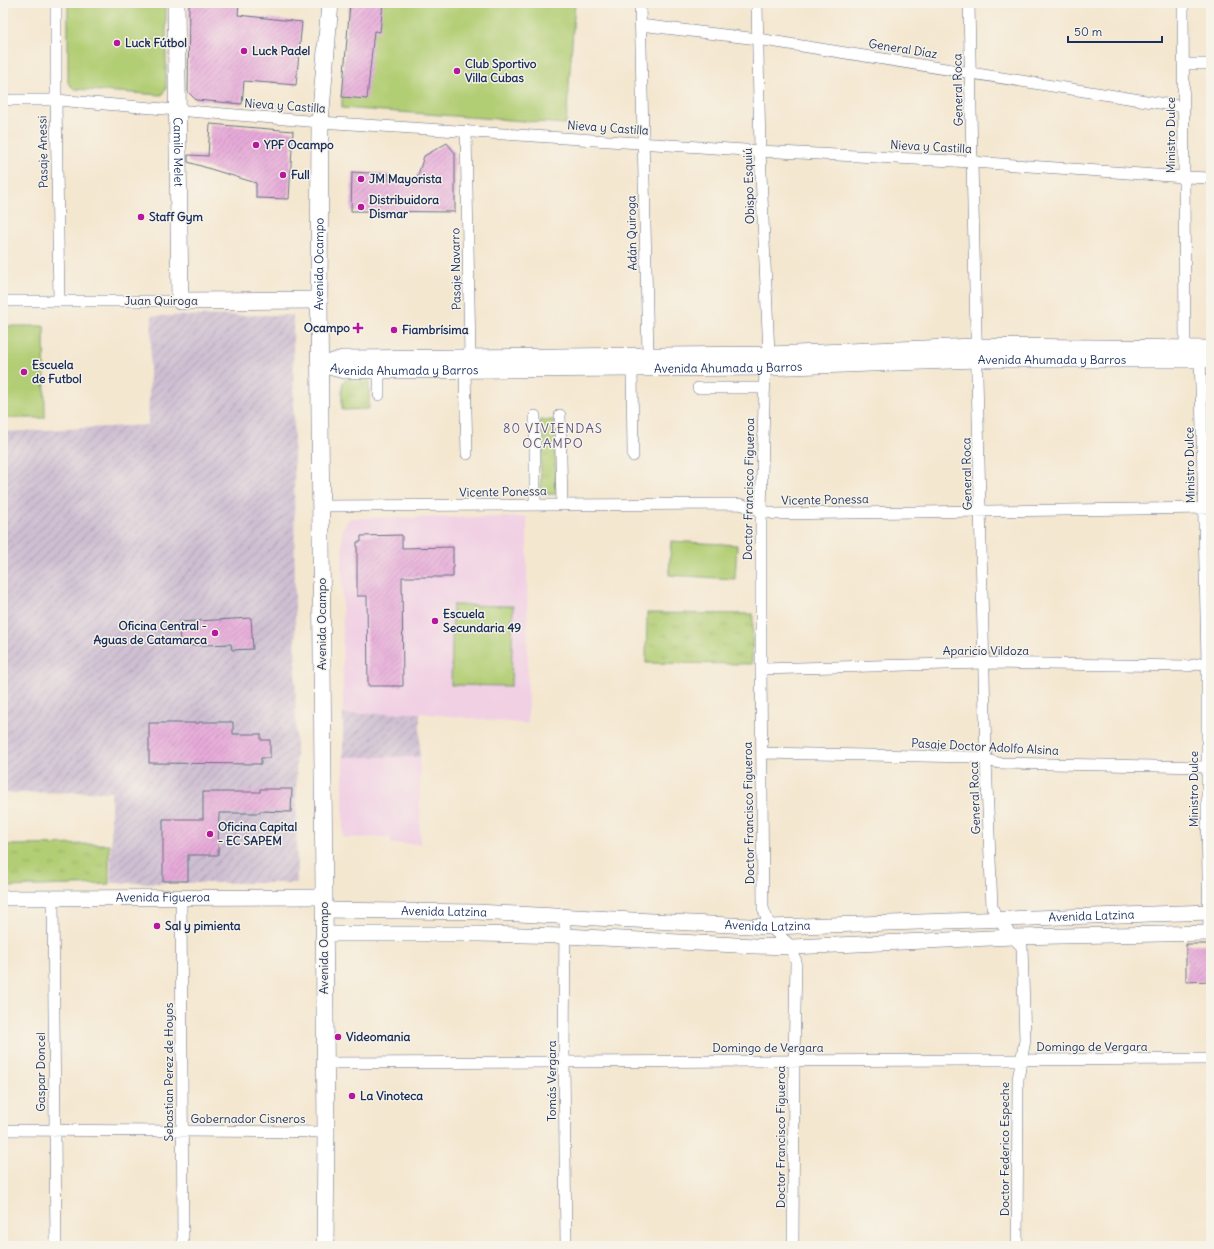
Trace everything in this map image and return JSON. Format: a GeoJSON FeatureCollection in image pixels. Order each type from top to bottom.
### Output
{"type":"FeatureCollection","features":[{"type":"Feature","properties":{"kind":"main road","name":"Camilo Melet"},"geometry":{"type":"LineString","coordinates":[[176,3],[180,301]]}},
{"type":"Feature","properties":{"kind":"main road","name":"Avenida Ocampo"},"geometry":{"type":"LineString","coordinates":[[325,1246],[326,1132],[320,122],[330,3]]}},
{"type":"Feature","properties":{"kind":"main road","name":"Juan Quiroga"},"geometry":{"type":"LineString","coordinates":[[180,301],[320,300]]}},
{"type":"Feature","properties":{"kind":"main road","name":"Avenida Ahumada y Barros"},"geometry":{"type":"LineString","coordinates":[[321,365],[342,358],[468,364],[632,369],[767,361],[977,353],[1211,348]]}},
{"type":"Feature","properties":{"kind":"main road","name":"Avenida Ahumada y Barros"},"geometry":{"type":"LineString","coordinates":[[977,353],[1205,360]]}},
{"type":"Feature","properties":{"kind":"main road","name":"Avenida Ahumada y Barros"},"geometry":{"type":"LineString","coordinates":[[321,365],[344,372],[648,355],[767,361]]}},
{"type":"Feature","properties":{"kind":"main road","name":"Avenida Figueroa"},"geometry":{"type":"LineString","coordinates":[[3,898],[180,897],[324,904]]}},
{"type":"Feature","properties":{"kind":"main road","name":"Avenida Latzina"},"geometry":{"type":"LineString","coordinates":[[324,904],[770,927],[1210,912]]}},
{"type":"Feature","properties":{"kind":"main road","name":"Avenida Latzina"},"geometry":{"type":"LineString","coordinates":[[324,934],[478,934],[565,936],[792,947],[1013,937],[1210,933]]}},
{"type":"Feature","properties":{"kind":"street","name":"Pasaje Anessi"},"geometry":{"type":"LineString","coordinates":[[56,3],[59,301]]}},
{"type":"Feature","properties":{"kind":"street","name":"Adán Quiroga"},"geometry":{"type":"LineString","coordinates":[[640,3],[648,355]]}},
{"type":"Feature","properties":{"kind":"street","name":"Obispo Esquiú"},"geometry":{"type":"LineString","coordinates":[[757,3],[767,361]]}},
{"type":"Feature","properties":{"kind":"street","name":"General Roca"},"geometry":{"type":"LineString","coordinates":[[969,3],[986,760],[992,907],[998,920],[1013,937]]}},
{"type":"Feature","properties":{"kind":"street","name":"Ministro Dulce"},"geometry":{"type":"LineString","coordinates":[[1183,3],[1185,348]]}},
{"type":"Feature","properties":{"kind":"street","name":"General Díaz"},"geometry":{"type":"LineString","coordinates":[[640,25],[758,39],[1184,107]]}},
{"type":"Feature","properties":{"kind":"street"},"geometry":{"type":"LineString","coordinates":[[1183,64],[1211,64]]}},
{"type":"Feature","properties":{"kind":"street","name":"Nieva y Castilla"},"geometry":{"type":"LineString","coordinates":[[3,100],[56,100],[320,122],[466,132],[972,162],[1211,178]]}},
{"type":"Feature","properties":{"kind":"street","name":"Pasaje Navarro"},"geometry":{"type":"LineString","coordinates":[[466,132],[468,364],[467,454]]}},
{"type":"Feature","properties":{"kind":"street","name":"Juan Quiroga"},"geometry":{"type":"LineString","coordinates":[[3,301],[180,301]]}},
{"type":"Feature","properties":{"kind":"street"},"geometry":{"type":"LineString","coordinates":[[1185,348],[1205,360]]}},
{"type":"Feature","properties":{"kind":"street"},"geometry":{"type":"LineString","coordinates":[[633,456],[632,369],[648,355]]}},
{"type":"Feature","properties":{"kind":"street","name":"Ministro Dulce"},"geometry":{"type":"LineString","coordinates":[[1205,360],[1209,661],[1207,767],[1210,933]]}},
{"type":"Feature","properties":{"kind":"street","name":"Doctor Francisco Figueroa"},"geometry":{"type":"LineString","coordinates":[[767,361],[764,388],[761,510],[763,908],[770,927],[792,947],[796,962],[793,1246]]}},
{"type":"Feature","properties":{"kind":"street"},"geometry":{"type":"LineString","coordinates":[[379,371],[379,395]]}},
{"type":"Feature","properties":{"kind":"street"},"geometry":{"type":"LineString","coordinates":[[698,388],[764,388]]}},
{"type":"Feature","properties":{"kind":"street"},"geometry":{"type":"LineString","coordinates":[[535,416],[535,504]]}},
{"type":"Feature","properties":{"kind":"street"},"geometry":{"type":"LineString","coordinates":[[560,416],[562,504]]}},
{"type":"Feature","properties":{"kind":"street","name":"Vicente Ponessa"},"geometry":{"type":"LineString","coordinates":[[322,506],[739,504],[775,514],[1207,508]]}},
{"type":"Feature","properties":{"kind":"street","name":"Aparicio Vildoza"},"geometry":{"type":"LineString","coordinates":[[761,669],[984,663],[1189,666],[1209,661]]}},
{"type":"Feature","properties":{"kind":"street","name":"Pasaje Doctor Adolfo Alsina"},"geometry":{"type":"LineString","coordinates":[[762,754],[973,757],[1000,763],[1207,767]]}},
{"type":"Feature","properties":{"kind":"street","name":"Sebastian Perez de Hoyos"},"geometry":{"type":"LineString","coordinates":[[180,897],[183,1246]]}},
{"type":"Feature","properties":{"kind":"street","name":"Gaspar Doncel"},"geometry":{"type":"LineString","coordinates":[[53,898],[56,1246]]}},
{"type":"Feature","properties":{"kind":"street","name":"Tomás Vergara"},"geometry":{"type":"LineString","coordinates":[[565,916],[564,1061],[566,1246]]}},
{"type":"Feature","properties":{"kind":"street","name":"Doctor Federico Espeche"},"geometry":{"type":"LineString","coordinates":[[1013,937],[1022,947],[1024,1040],[1018,1079],[1017,1246]]}},
{"type":"Feature","properties":{"kind":"street","name":"Domingo de Vergara"},"geometry":{"type":"LineString","coordinates":[[325,1063],[1211,1060]]}},
{"type":"Feature","properties":{"kind":"street","name":"Gobernador Cisneros"},"geometry":{"type":"LineString","coordinates":[[3,1130],[326,1132]]}},
{"type":"Feature","properties":{"kind":"shaded area"},"geometry":{"type":"Polygon","coordinates":[[[293,315],[297,883],[111,883],[111,792],[3,793],[3,432],[148,425],[152,316],[293,315]]]}},
{"type":"Feature","properties":{"kind":"shaded area","name":"Escuela Secundaria 49"},"geometry":{"type":"Polygon","coordinates":[[[527,517],[528,724],[420,713],[343,714],[342,529],[350,518],[527,517]]]}},
{"type":"Feature","properties":{"kind":"shaded area"},"geometry":{"type":"Polygon","coordinates":[[[420,713],[420,757],[343,757],[343,714],[420,713]]]}},
{"type":"Feature","properties":{"kind":"shaded area"},"geometry":{"type":"Polygon","coordinates":[[[343,757],[420,757],[420,844],[391,844],[391,837],[343,838],[343,757]]]}},
{"type":"Feature","properties":{"kind":"green space","name":"Luck Fútbol"},"geometry":{"type":"Polygon","coordinates":[[[68,3],[166,3],[166,89],[162,95],[74,89],[68,83],[68,3]]]}},
{"type":"Feature","properties":{"kind":"green space","name":"Club Sportivo Villa Cubas"},"geometry":{"type":"Polygon","coordinates":[[[350,3],[575,3],[566,124],[342,108],[350,3]]]}},
{"type":"Feature","properties":{"kind":"green space","name":"Escuela de Futbol"},"geometry":{"type":"Polygon","coordinates":[[[3,326],[44,326],[45,418],[3,418],[3,326]]]}},
{"type":"Feature","properties":{"kind":"green space"},"geometry":{"type":"Polygon","coordinates":[[[348,378],[369,378],[369,409],[342,410],[342,387],[343,382],[348,378]]]}},
{"type":"Feature","properties":{"kind":"green space"},"geometry":{"type":"Polygon","coordinates":[[[540,420],[555,420],[556,494],[541,494],[540,420]]]}},
{"type":"Feature","properties":{"kind":"green space"},"geometry":{"type":"Polygon","coordinates":[[[671,541],[737,545],[735,579],[669,575],[671,541]]]}},
{"type":"Feature","properties":{"kind":"green space"},"geometry":{"type":"Polygon","coordinates":[[[453,605],[513,606],[511,686],[451,685],[453,605]]]}},
{"type":"Feature","properties":{"kind":"green space"},"geometry":{"type":"Polygon","coordinates":[[[647,613],[753,614],[752,664],[646,663],[647,613]]]}},
{"type":"Feature","properties":{"kind":"green space"},"geometry":{"type":"Polygon","coordinates":[[[109,844],[109,884],[3,887],[3,845],[109,844]]]}},
{"type":"Feature","properties":{"kind":"building","name":"Luck Padel"},"geometry":{"type":"Polygon","coordinates":[[[189,3],[239,3],[238,15],[302,22],[296,85],[244,81],[242,104],[196,100],[188,92],[189,3]]]}},
{"type":"Feature","properties":{"kind":"building"},"geometry":{"type":"Polygon","coordinates":[[[350,3],[383,3],[380,32],[374,31],[367,99],[342,97],[350,3]]]}},
{"type":"Feature","properties":{"kind":"building"},"geometry":{"type":"Polygon","coordinates":[[[210,124],[293,131],[289,199],[256,198],[256,183],[188,162],[188,155],[208,156],[210,124]]]}},
{"type":"Feature","properties":{"kind":"building"},"geometry":{"type":"Polygon","coordinates":[[[447,143],[455,153],[455,212],[351,211],[352,172],[389,174],[389,181],[416,181],[424,156],[447,143]]]}},
{"type":"Feature","properties":{"kind":"building"},"geometry":{"type":"Polygon","coordinates":[[[402,535],[402,548],[453,547],[453,577],[402,577],[403,686],[368,686],[367,596],[357,596],[357,542],[361,542],[361,536],[402,535]]]}},
{"type":"Feature","properties":{"kind":"building","name":"Oficina Central - Aguas de Catamarca"},"geometry":{"type":"Polygon","coordinates":[[[251,618],[253,649],[232,650],[231,644],[180,646],[179,622],[251,618]]]}},
{"type":"Feature","properties":{"kind":"building"},"geometry":{"type":"Polygon","coordinates":[[[233,722],[233,734],[261,734],[261,740],[270,740],[270,758],[261,758],[261,764],[149,763],[149,723],[233,722]]]}},
{"type":"Feature","properties":{"kind":"building"},"geometry":{"type":"Polygon","coordinates":[[[260,789],[292,789],[291,812],[260,811],[260,813],[219,813],[218,855],[188,855],[188,881],[163,881],[163,819],[203,819],[203,792],[260,792],[260,789]]]}},
{"type":"Feature","properties":{"kind":"building"},"geometry":{"type":"Polygon","coordinates":[[[1186,944],[1211,944],[1211,981],[1186,982],[1186,944]]]}},
{"type":"Feature","properties":{"kind":"place","name":"Luck Fútbol"},"geometry":{"type":"Point","coordinates":[117,43]}},
{"type":"Feature","properties":{"kind":"place","name":"Luck Padel"},"geometry":{"type":"Point","coordinates":[244,51]}},
{"type":"Feature","properties":{"kind":"place","name":"Club Sportivo Villa Cubas"},"geometry":{"type":"Point","coordinates":[457,71]}},
{"type":"Feature","properties":{"kind":"place","name":"YPF Ocampo"},"geometry":{"type":"Point","coordinates":[256,145]}},
{"type":"Feature","properties":{"kind":"place","name":"Full"},"geometry":{"type":"Point","coordinates":[283,175]}},
{"type":"Feature","properties":{"kind":"place","name":"JM Mayorista"},"geometry":{"type":"Point","coordinates":[361,179]}},
{"type":"Feature","properties":{"kind":"place","name":"Distribuidora Dismar"},"geometry":{"type":"Point","coordinates":[361,207]}},
{"type":"Feature","properties":{"kind":"place","name":"Staff Gym"},"geometry":{"type":"Point","coordinates":[141,217]}},
{"type":"Feature","properties":{"kind":"place","name":"Ocampo"},"geometry":{"type":"Point","coordinates":[358,328]}},
{"type":"Feature","properties":{"kind":"place","name":"Fiambrísima"},"geometry":{"type":"Point","coordinates":[394,330]}},
{"type":"Feature","properties":{"kind":"place","name":"Escuela de Futbol"},"geometry":{"type":"Point","coordinates":[24,372]}},
{"type":"Feature","properties":{"kind":"place","name":"Escuela Secundaria 49"},"geometry":{"type":"Point","coordinates":[435,621]}},
{"type":"Feature","properties":{"kind":"place","name":"Oficina Central - Aguas de Catamarca"},"geometry":{"type":"Point","coordinates":[215,633]}},
{"type":"Feature","properties":{"kind":"place","name":"Oficina Capital - EC SAPEM"},"geometry":{"type":"Point","coordinates":[210,834]}},
{"type":"Feature","properties":{"kind":"place","name":"Sal y pimienta"},"geometry":{"type":"Point","coordinates":[157,926]}},
{"type":"Feature","properties":{"kind":"place","name":"Videomania"},"geometry":{"type":"Point","coordinates":[338,1037]}},
{"type":"Feature","properties":{"kind":"place","name":"La Vinoteca"},"geometry":{"type":"Point","coordinates":[352,1096]}},
{"type":"Feature","properties":{"kind":"district","name":"80 VIVIENDAS OCAMPO"},"geometry":{"type":"Point","coordinates":[553,436]}}]}
